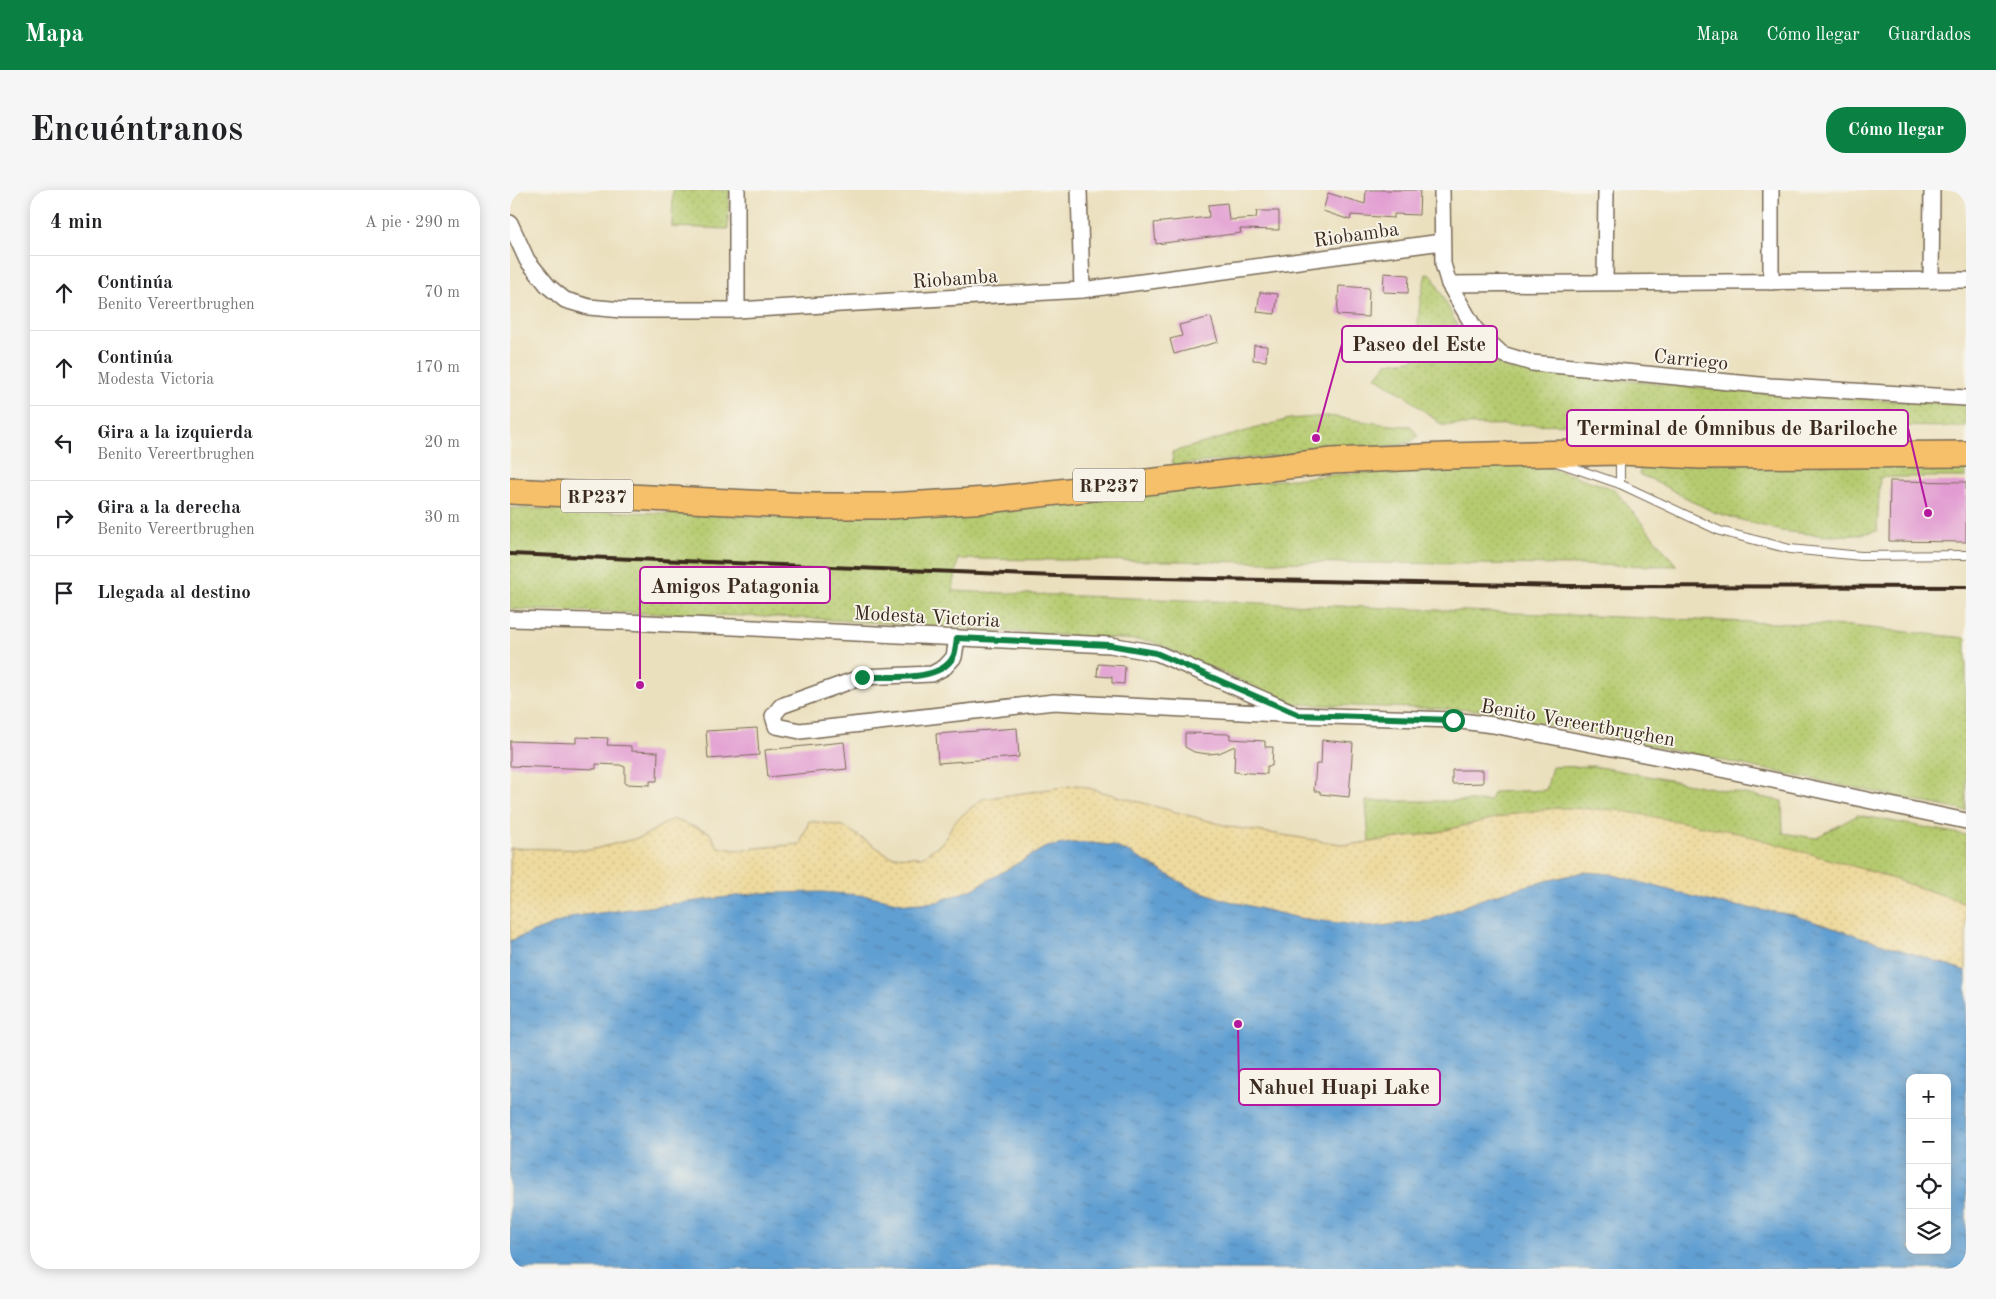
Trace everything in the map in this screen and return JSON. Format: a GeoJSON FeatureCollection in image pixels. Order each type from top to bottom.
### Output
{"type":"FeatureCollection","features":[{"type":"Feature","properties":{"kind":"main road","name":"RP237"},"geometry":{"type":"LineString","coordinates":[[510,491],[809,506],[889,506],[988,500],[1332,461],[1534,454],[1622,448],[1701,456],[1966,454]]}},
{"type":"Feature","properties":{"kind":"street"},"geometry":{"type":"LineString","coordinates":[[737,190],[737,310]]}},
{"type":"Feature","properties":{"kind":"street"},"geometry":{"type":"LineString","coordinates":[[1079,190],[1082,290]]}},
{"type":"Feature","properties":{"kind":"street","name":"Carriego"},"geometry":{"type":"LineString","coordinates":[[1442,190],[1443,264],[1449,284],[1475,329],[1502,354],[1532,363],[1770,386],[1966,398]]}},
{"type":"Feature","properties":{"kind":"street"},"geometry":{"type":"LineString","coordinates":[[1605,281],[1606,190]]}},
{"type":"Feature","properties":{"kind":"street"},"geometry":{"type":"LineString","coordinates":[[1771,190],[1771,282]]}},
{"type":"Feature","properties":{"kind":"street"},"geometry":{"type":"LineString","coordinates":[[1932,190],[1932,280]]}},
{"type":"Feature","properties":{"kind":"street","name":"Riobamba"},"geometry":{"type":"LineString","coordinates":[[510,223],[527,260],[548,286],[565,300],[589,307],[622,310],[737,310],[1082,290],[1442,242]]}},
{"type":"Feature","properties":{"kind":"street"},"geometry":{"type":"LineString","coordinates":[[1449,284],[1605,281],[1966,280]]}},
{"type":"Feature","properties":{"kind":"street","name":"Modesta Victoria"},"geometry":{"type":"LineString","coordinates":[[510,619],[626,622],[1110,645],[1156,653],[1299,715]]}},
{"type":"Feature","properties":{"kind":"street","name":"Benito Vereertbrughen"},"geometry":{"type":"LineString","coordinates":[[957,638],[954,657],[945,667],[932,674],[862,677],[781,706],[773,716],[776,726],[800,731],[1054,702],[1299,715],[1453,720],[1493,725],[1711,767],[1966,821]]}},
{"type":"Feature","properties":{"kind":"lane"},"geometry":{"type":"LineString","coordinates":[[1663,446],[1701,456]]}},
{"type":"Feature","properties":{"kind":"lane"},"geometry":{"type":"LineString","coordinates":[[1620,484],[1622,448]]}},
{"type":"Feature","properties":{"kind":"lane"},"geometry":{"type":"LineString","coordinates":[[1534,454],[1620,484],[1720,531],[1790,549],[1860,556],[1966,556]]}},
{"type":"Feature","properties":{"kind":"green space"},"geometry":{"type":"Polygon","coordinates":[[[673,190],[729,190],[728,229],[672,227],[673,190]]]}},
{"type":"Feature","properties":{"kind":"green space"},"geometry":{"type":"Polygon","coordinates":[[[1426,274],[1432,275],[1463,337],[1479,355],[1509,369],[1743,392],[1966,405],[1966,427],[1668,424],[1442,425],[1404,395],[1376,377],[1387,363],[1415,359],[1420,300],[1426,274]]]}},
{"type":"Feature","properties":{"kind":"green space"},"geometry":{"type":"Polygon","coordinates":[[[1327,416],[1380,424],[1411,426],[1418,436],[1412,441],[1401,445],[1173,465],[1172,452],[1289,419],[1327,416]]]}},
{"type":"Feature","properties":{"kind":"green space"},"geometry":{"type":"Polygon","coordinates":[[[1639,463],[1966,465],[1966,477],[1880,477],[1877,531],[1856,535],[1828,536],[1781,531],[1713,512],[1640,475],[1639,463]]]}},
{"type":"Feature","properties":{"kind":"green space"},"geometry":{"type":"Polygon","coordinates":[[[1538,464],[1614,489],[1677,566],[958,559],[953,591],[1851,626],[1966,638],[1966,811],[1478,710],[1294,704],[1151,641],[805,618],[510,609],[510,508],[799,518],[1007,506],[1343,474],[1538,464]]]}},
{"type":"Feature","properties":{"kind":"green space"},"geometry":{"type":"Polygon","coordinates":[[[1594,766],[1782,801],[1783,833],[1815,838],[1858,815],[1966,835],[1966,903],[1866,870],[1558,808],[1517,813],[1430,834],[1369,842],[1366,801],[1489,801],[1494,792],[1546,790],[1552,767],[1594,766]]]}},
{"type":"Feature","properties":{"kind":"sand"},"geometry":{"type":"Polygon","coordinates":[[[1077,785],[1231,827],[1347,845],[1430,834],[1517,813],[1558,808],[1617,810],[1735,832],[1866,870],[1966,903],[1966,971],[1793,915],[1716,903],[1610,874],[1583,872],[1485,898],[1428,921],[1371,927],[1299,918],[1225,900],[1191,888],[1132,854],[1114,846],[1092,843],[1046,847],[973,889],[937,902],[906,904],[870,896],[693,902],[576,916],[510,941],[510,848],[590,850],[642,837],[672,819],[709,832],[718,847],[735,850],[800,844],[809,821],[843,826],[890,856],[922,857],[943,842],[954,822],[982,799],[1077,785]]]}},
{"type":"Feature","properties":{"kind":"water"},"geometry":{"type":"Polygon","coordinates":[[[1070,843],[1092,843],[1114,846],[1132,854],[1191,888],[1225,900],[1299,918],[1371,927],[1428,921],[1485,898],[1583,872],[1610,874],[1716,903],[1793,915],[1966,971],[1966,1269],[510,1269],[510,941],[576,916],[760,893],[822,892],[870,896],[906,904],[937,902],[973,889],[1046,847],[1070,843]]]}},
{"type":"Feature","properties":{"kind":"building"},"geometry":{"type":"Polygon","coordinates":[[[1366,190],[1420,190],[1419,215],[1394,214],[1394,218],[1351,215],[1350,220],[1323,211],[1328,193],[1365,204],[1366,190]]]}},
{"type":"Feature","properties":{"kind":"building"},"geometry":{"type":"Polygon","coordinates":[[[1227,203],[1229,220],[1256,218],[1257,211],[1279,211],[1279,230],[1240,229],[1241,233],[1156,244],[1154,223],[1209,217],[1208,205],[1227,203]]]}},
{"type":"Feature","properties":{"kind":"building"},"geometry":{"type":"Polygon","coordinates":[[[1384,273],[1409,275],[1408,293],[1383,292],[1384,273]]]}},
{"type":"Feature","properties":{"kind":"building"},"geometry":{"type":"Polygon","coordinates":[[[1339,286],[1369,288],[1368,317],[1337,315],[1339,286]]]}},
{"type":"Feature","properties":{"kind":"building"},"geometry":{"type":"Polygon","coordinates":[[[1260,292],[1278,294],[1275,314],[1257,312],[1260,292]]]}},
{"type":"Feature","properties":{"kind":"building"},"geometry":{"type":"Polygon","coordinates":[[[1211,317],[1218,342],[1174,354],[1170,339],[1182,336],[1179,325],[1211,317]]]}},
{"type":"Feature","properties":{"kind":"building"},"geometry":{"type":"Polygon","coordinates":[[[1254,345],[1267,346],[1266,361],[1253,360],[1254,345]]]}},
{"type":"Feature","properties":{"kind":"building"},"geometry":{"type":"Polygon","coordinates":[[[1890,481],[1966,482],[1966,542],[1889,541],[1890,481]]]}},
{"type":"Feature","properties":{"kind":"building"},"geometry":{"type":"Polygon","coordinates":[[[1098,664],[1125,666],[1124,684],[1112,683],[1112,677],[1097,676],[1098,664]]]}},
{"type":"Feature","properties":{"kind":"building"},"geometry":{"type":"Polygon","coordinates":[[[757,728],[759,755],[708,759],[706,731],[757,728]]]}},
{"type":"Feature","properties":{"kind":"building"},"geometry":{"type":"Polygon","coordinates":[[[1017,728],[1019,757],[938,763],[936,734],[1017,728]]]}},
{"type":"Feature","properties":{"kind":"building"},"geometry":{"type":"Polygon","coordinates":[[[1185,733],[1230,734],[1230,739],[1265,741],[1265,747],[1273,747],[1272,766],[1267,766],[1267,774],[1234,772],[1235,746],[1219,753],[1194,752],[1185,747],[1185,733]]]}},
{"type":"Feature","properties":{"kind":"building"},"geometry":{"type":"Polygon","coordinates":[[[576,737],[608,738],[607,745],[631,746],[631,751],[658,752],[657,781],[650,781],[650,785],[625,784],[625,767],[620,765],[596,764],[596,769],[510,766],[510,741],[576,743],[576,737]]]}},
{"type":"Feature","properties":{"kind":"building"},"geometry":{"type":"Polygon","coordinates":[[[1322,740],[1353,743],[1349,797],[1320,794],[1320,791],[1314,791],[1316,764],[1321,764],[1322,740]]]}},
{"type":"Feature","properties":{"kind":"building"},"geometry":{"type":"Polygon","coordinates":[[[844,742],[847,769],[768,777],[765,750],[844,742]]]}},
{"type":"Feature","properties":{"kind":"building"},"geometry":{"type":"Polygon","coordinates":[[[1452,770],[1483,770],[1483,783],[1452,784],[1452,770]]]}},
{"type":"Feature","properties":{"kind":"railway"},"geometry":{"type":"LineString","coordinates":[[510,554],[1056,576],[1568,586],[1966,587]]}},
{"type":"Feature","properties":{"kind":"place","name":"Paseo del Este"},"geometry":{"type":"Point","coordinates":[1316,438]}},
{"type":"Feature","properties":{"kind":"place","name":"Terminal de Ómnibus de Bariloche"},"geometry":{"type":"Point","coordinates":[1928,513]}},
{"type":"Feature","properties":{"kind":"place","name":"Amigos Patagonia"},"geometry":{"type":"Point","coordinates":[640,685]}},
{"type":"Feature","properties":{"kind":"place","name":"Nahuel Huapi Lake"},"geometry":{"type":"Point","coordinates":[1238,1024]}},
{"type":"Feature","properties":{"kind":"route"},"geometry":{"type":"LineString","coordinates":[[862,677],[932,674],[945,667],[954,657],[957,638],[1110,645],[1156,653],[1299,715],[1453,720]]}}]}
